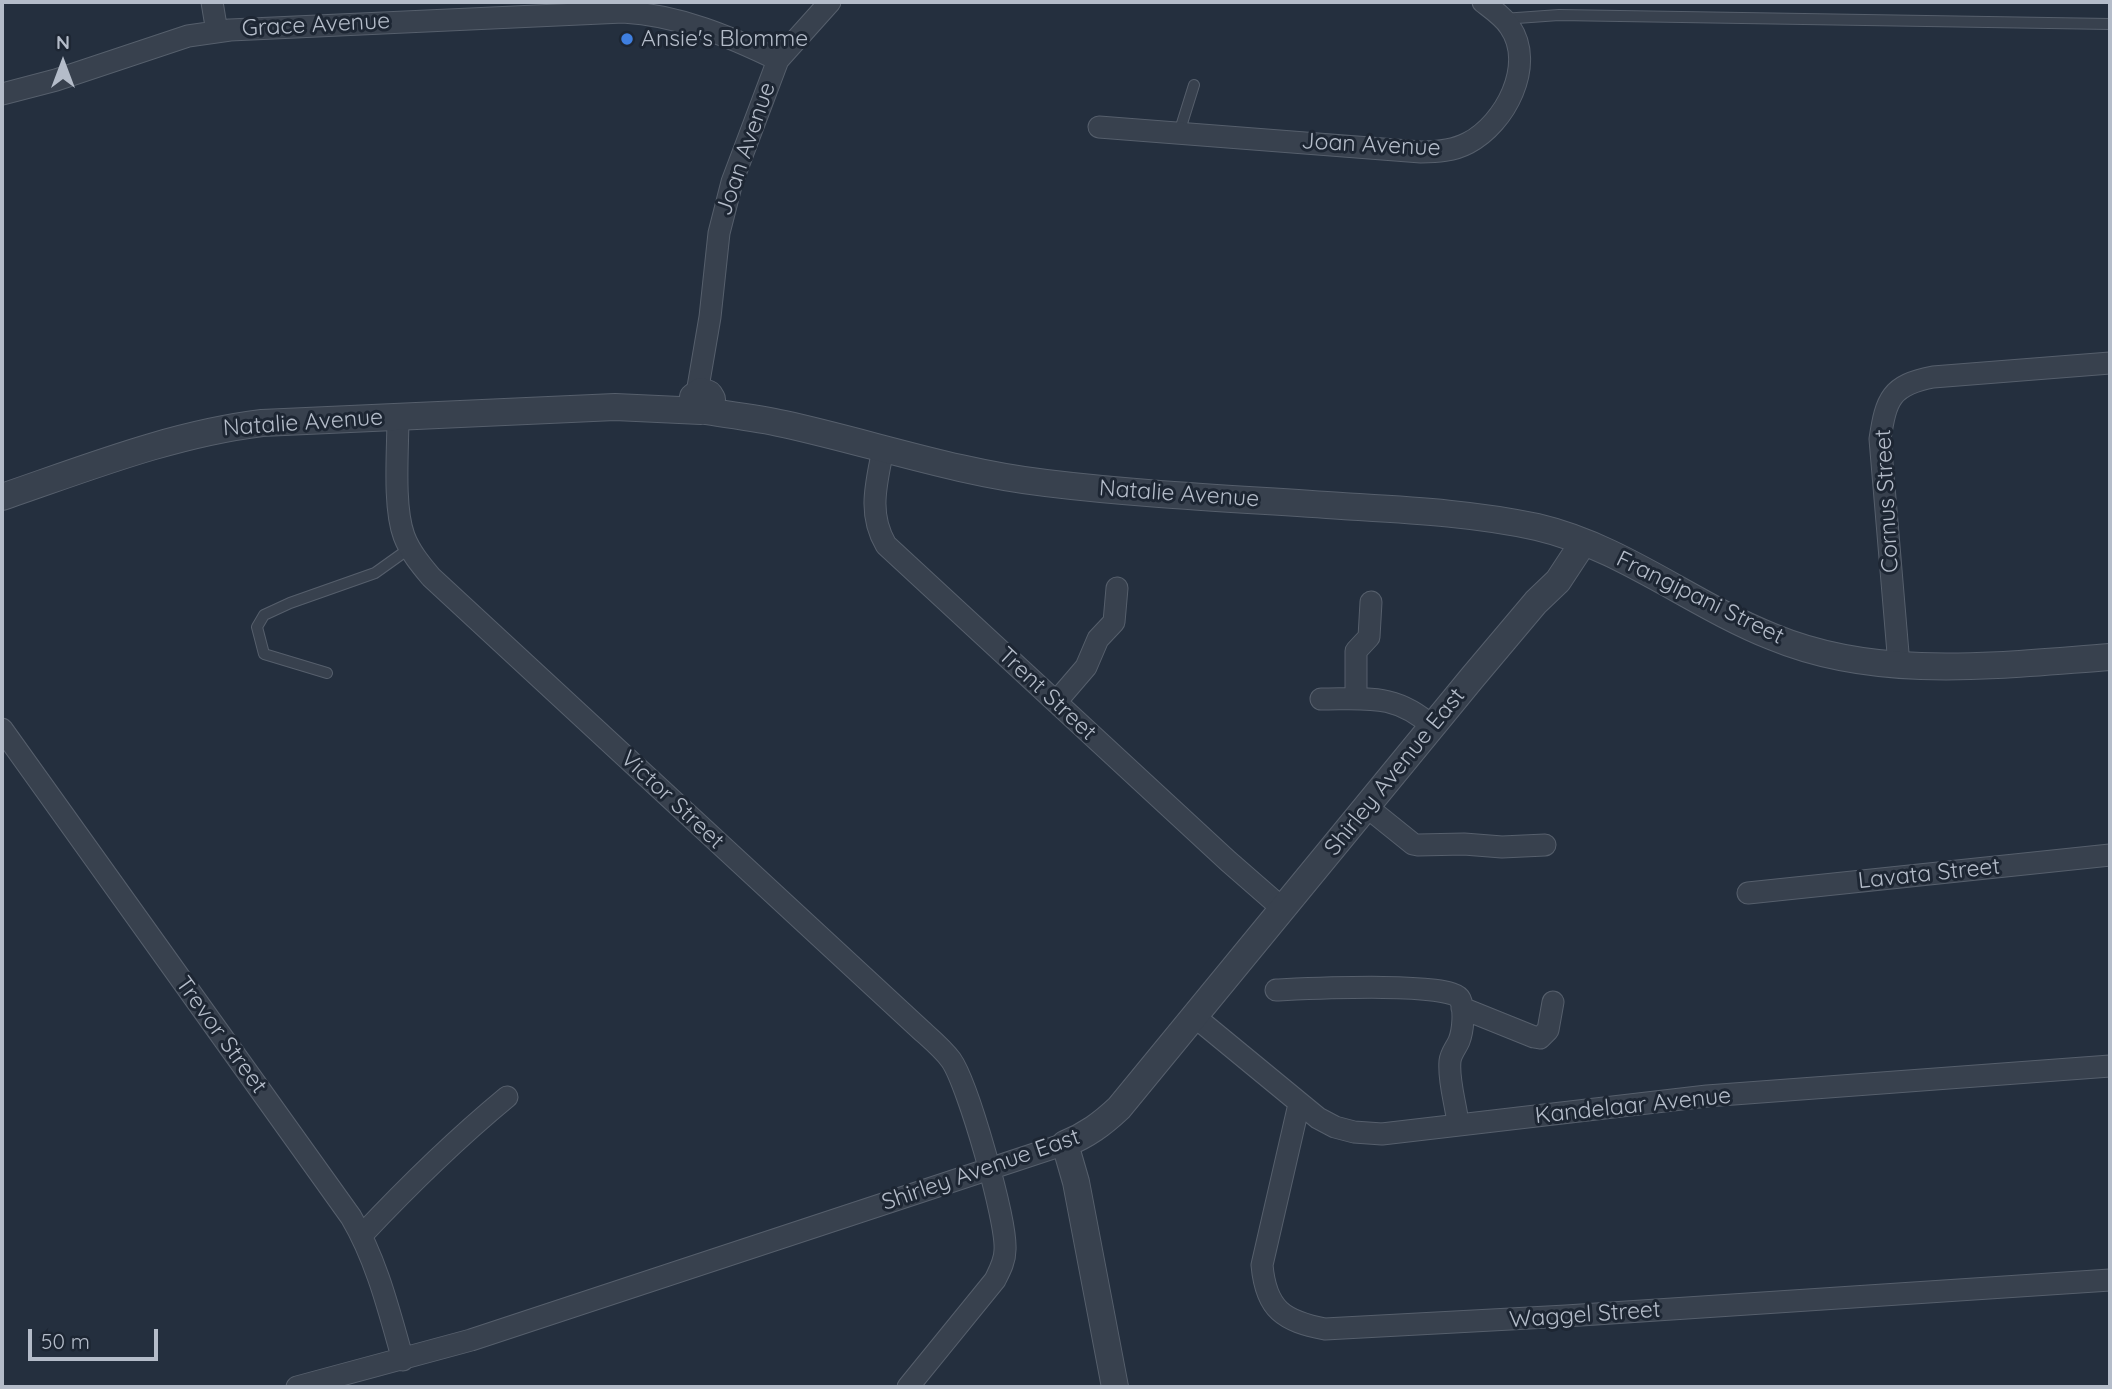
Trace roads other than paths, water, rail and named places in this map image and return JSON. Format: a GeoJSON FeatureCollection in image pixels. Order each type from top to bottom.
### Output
{"type":"FeatureCollection","features":[{"type":"Feature","properties":{"kind":"street"},"geometry":{"type":"LineString","coordinates":[[212,2],[217,32]]}},
{"type":"Feature","properties":{"kind":"street","name":"Joan Avenue"},"geometry":{"type":"LineString","coordinates":[[702,400],[709,317],[723,214],[762,98],[778,60],[830,2]]}},
{"type":"Feature","properties":{"kind":"street","name":"Joan Avenue"},"geometry":{"type":"LineString","coordinates":[[1099,127],[1421,152],[1460,146],[1487,129],[1506,106],[1514,89],[1519,66],[1518,48],[1510,27],[1483,2]]}},
{"type":"Feature","properties":{"kind":"street","name":"Grace Avenue"},"geometry":{"type":"LineString","coordinates":[[2,94],[24,90],[175,40],[217,32],[434,11],[505,9],[656,15],[746,44],[778,60]]}},
{"type":"Feature","properties":{"kind":"street","name":"Grace Avenue"},"geometry":{"type":"LineString","coordinates":[[2,101],[24,90]]}},
{"type":"Feature","properties":{"kind":"street","name":"Cornus Street"},"geometry":{"type":"LineString","coordinates":[[1899,664],[1880,439],[1885,408],[1891,397],[1900,387],[1914,380],[1933,377],[2110,363]]}},
{"type":"Feature","properties":{"kind":"street","name":"Natalie Avenue"},"geometry":{"type":"LineString","coordinates":[[2,497],[173,439],[230,426],[312,419],[615,407],[702,400],[883,449],[1002,477],[1143,493],[1429,512],[1518,524],[1552,531],[1583,542]]}},
{"type":"Feature","properties":{"kind":"street","name":"Victor Street"},"geometry":{"type":"LineString","coordinates":[[398,416],[401,526],[410,548],[425,569],[951,1059],[966,1096],[988,1170],[1002,1219],[1006,1249],[1004,1262],[995,1280],[908,1387]]}},
{"type":"Feature","properties":{"kind":"street","name":"Trent Street"},"geometry":{"type":"LineString","coordinates":[[883,449],[874,502],[879,531],[886,545],[1283,909]]}},
{"type":"Feature","properties":{"kind":"street","name":"Frangipani Street"},"geometry":{"type":"LineString","coordinates":[[1583,542],[1624,559],[1774,638],[1835,656],[1899,664],[1948,666],[2110,657]]}},
{"type":"Feature","properties":{"kind":"street","name":"Shirley Avenue East"},"geometry":{"type":"LineString","coordinates":[[297,1387],[403,1360],[575,1306],[1065,1144],[1094,1130],[1119,1108],[1536,602],[1558,581],[1583,542]]}},
{"type":"Feature","properties":{"kind":"street"},"geometry":{"type":"LineString","coordinates":[[1055,702],[1086,667],[1098,639],[1114,622],[1117,588]]}},
{"type":"Feature","properties":{"kind":"street"},"geometry":{"type":"LineString","coordinates":[[1356,699],[1356,651],[1369,637],[1371,602]]}},
{"type":"Feature","properties":{"kind":"street"},"geometry":{"type":"LineString","coordinates":[[1321,699],[1390,701],[1415,712],[1433,727]]}},
{"type":"Feature","properties":{"kind":"street","name":"Trevor Street"},"geometry":{"type":"LineString","coordinates":[[2,729],[362,1236],[374,1264],[403,1360]]}},
{"type":"Feature","properties":{"kind":"street"},"geometry":{"type":"LineString","coordinates":[[1367,807],[1413,844],[1502,847],[1545,845]]}},
{"type":"Feature","properties":{"kind":"street","name":"Lavata Street"},"geometry":{"type":"LineString","coordinates":[[1748,893],[2110,855]]}},
{"type":"Feature","properties":{"kind":"street"},"geometry":{"type":"LineString","coordinates":[[1276,990],[1337,987],[1433,989],[1456,994],[1460,998],[1462,1008],[1461,1035],[1450,1061],[1458,1124]]}},
{"type":"Feature","properties":{"kind":"street"},"geometry":{"type":"LineString","coordinates":[[1462,1008],[1541,1038],[1548,1030],[1553,1002]]}},
{"type":"Feature","properties":{"kind":"street","name":"Kandelaar Avenue"},"geometry":{"type":"LineString","coordinates":[[1195,1016],[1299,1104],[1327,1123],[1354,1132],[1382,1134],[1707,1096],[2110,1066]]}},
{"type":"Feature","properties":{"kind":"street"},"geometry":{"type":"LineString","coordinates":[[362,1236],[464,1132],[507,1097]]}},
{"type":"Feature","properties":{"kind":"street","name":"Waggel Street"},"geometry":{"type":"LineString","coordinates":[[1299,1104],[1262,1265],[1271,1302],[1282,1314],[1301,1324],[1325,1329],[1539,1318],[2110,1279]]}},
{"type":"Feature","properties":{"kind":"street"},"geometry":{"type":"LineString","coordinates":[[1065,1144],[1072,1164],[1115,1387]]}},
{"type":"Feature","properties":{"kind":"lane"},"geometry":{"type":"LineString","coordinates":[[1559,15],[1562,2]]}},
{"type":"Feature","properties":{"kind":"lane"},"geometry":{"type":"LineString","coordinates":[[1503,19],[1559,15],[2110,24]]}},
{"type":"Feature","properties":{"kind":"lane"},"geometry":{"type":"LineString","coordinates":[[1179,133],[1194,85]]}},
{"type":"Feature","properties":{"kind":"lane"},"geometry":{"type":"LineString","coordinates":[[327,673],[264,654],[257,627],[264,615],[375,573],[410,548]]}},
{"type":"Feature","properties":{"kind":"place","name":"Ansie's Blomme"},"geometry":{"type":"Point","coordinates":[627,39]}}]}
